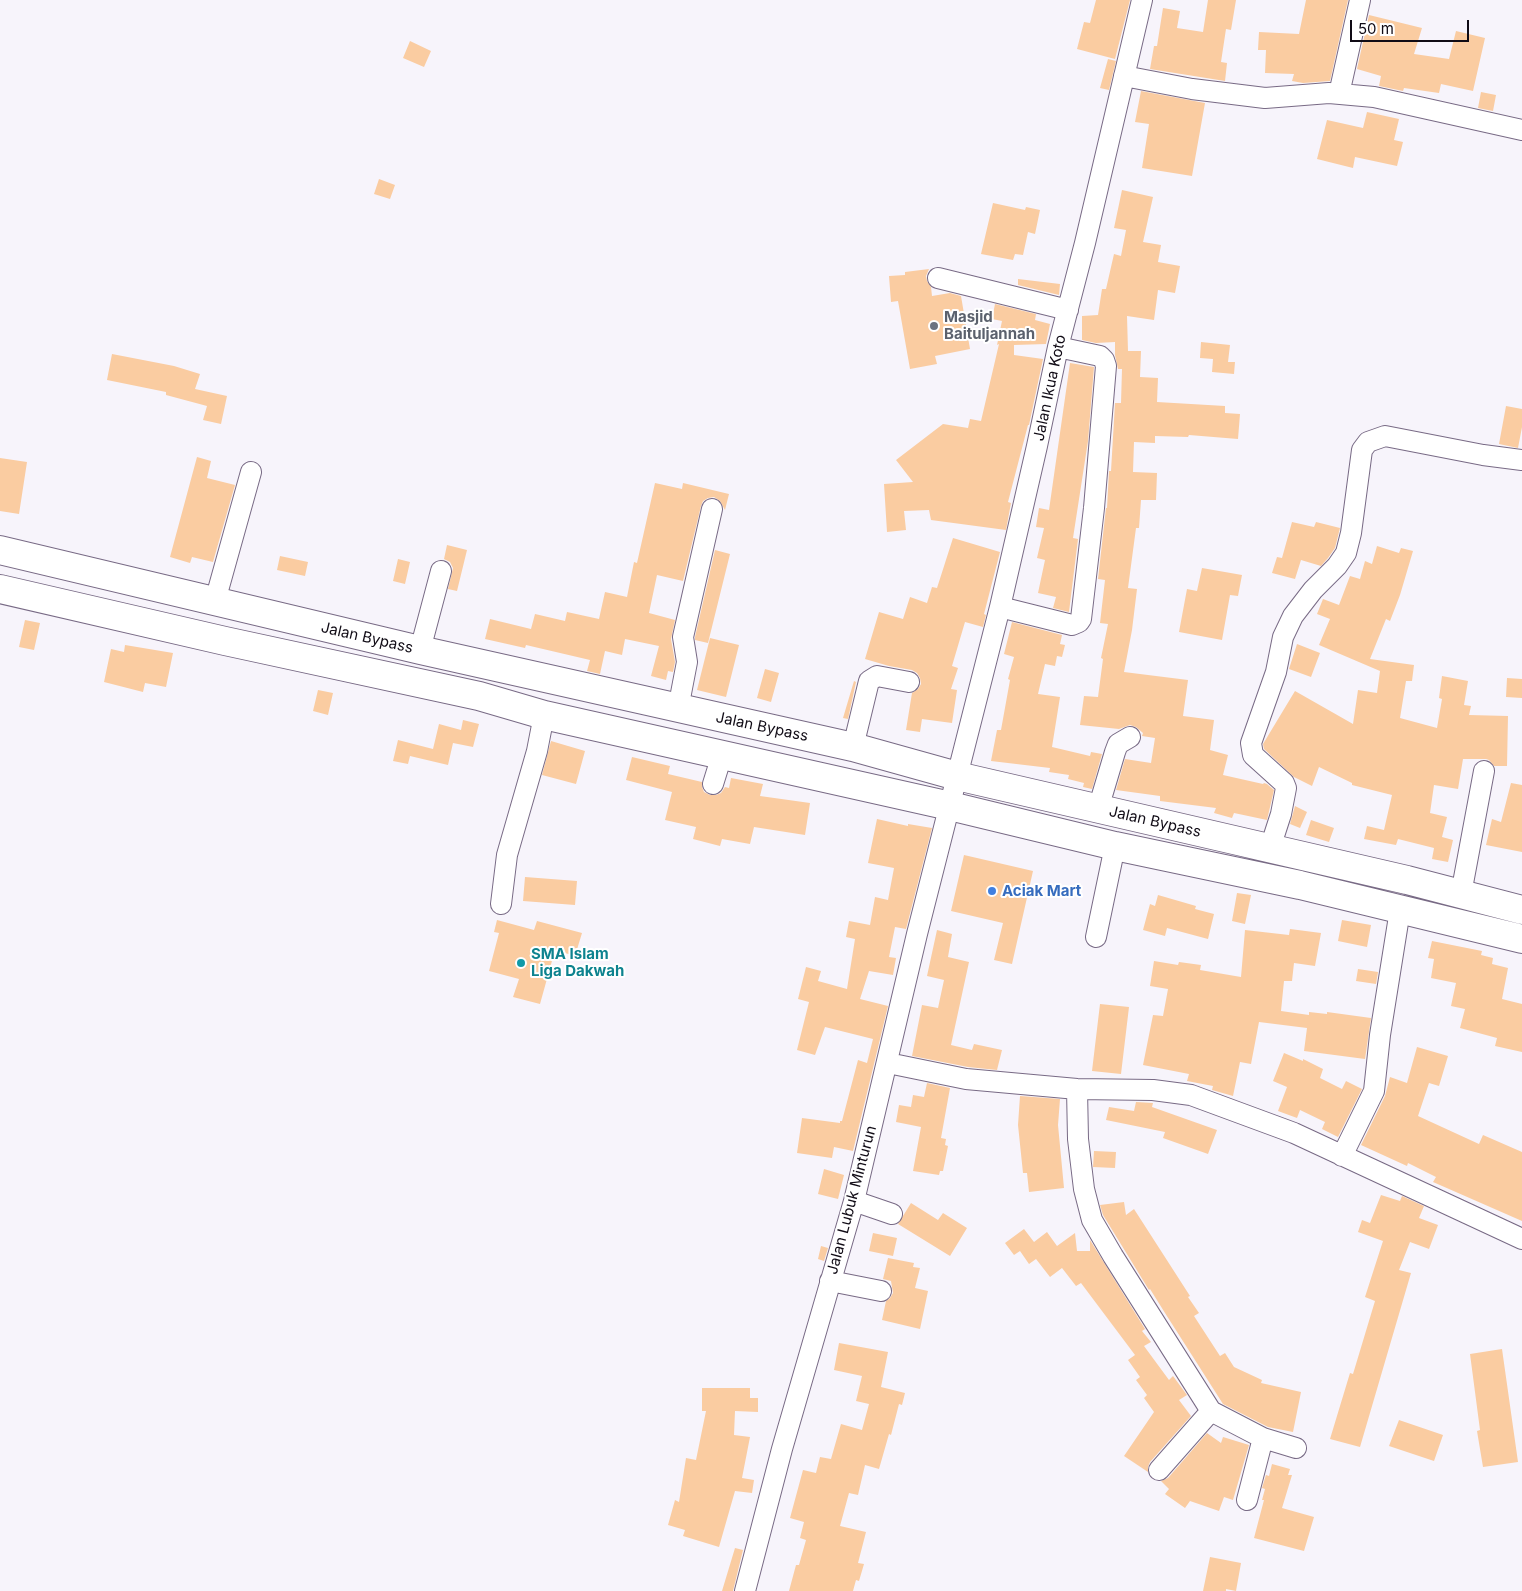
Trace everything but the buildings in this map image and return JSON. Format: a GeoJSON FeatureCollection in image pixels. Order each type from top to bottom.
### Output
{"type":"FeatureCollection","features":[{"type":"Feature","properties":{"kind":"highway","name":"Jalan Bypass"},"geometry":{"type":"LineString","coordinates":[[0,550],[420,650],[853,747],[956,776],[1270,848],[1522,910]]}},
{"type":"Feature","properties":{"kind":"highway"},"geometry":{"type":"LineString","coordinates":[[0,589],[225,641],[479,696],[544,715],[950,806],[1115,846],[1334,893],[1522,939]]}},
{"type":"Feature","properties":{"kind":"highway"},"geometry":{"type":"LineString","coordinates":[[479,696],[488,664]]}},
{"type":"Feature","properties":{"kind":"street","name":"Jalan Ikua Koto"},"geometry":{"type":"LineString","coordinates":[[950,806],[1000,606],[1058,347],[1142,0]]}},
{"type":"Feature","properties":{"kind":"street"},"geometry":{"type":"LineString","coordinates":[[1339,94],[1360,0]]}},
{"type":"Feature","properties":{"kind":"street"},"geometry":{"type":"LineString","coordinates":[[1124,76],[1192,89],[1265,98],[1339,94],[1374,97],[1522,130]]}},
{"type":"Feature","properties":{"kind":"street"},"geometry":{"type":"LineString","coordinates":[[938,278],[1068,310]]}},
{"type":"Feature","properties":{"kind":"street"},"geometry":{"type":"LineString","coordinates":[[1000,606],[1072,625],[1081,619],[1094,508],[1106,366],[1100,356],[1058,347]]}},
{"type":"Feature","properties":{"kind":"street"},"geometry":{"type":"LineString","coordinates":[[1270,848],[1286,788],[1284,783],[1252,755],[1251,743],[1276,672],[1283,637],[1293,616],[1313,590],[1337,566],[1346,552],[1351,533],[1362,450],[1368,442],[1385,436],[1482,455],[1522,460]]}},
{"type":"Feature","properties":{"kind":"street"},"geometry":{"type":"LineString","coordinates":[[215,601],[251,472]]}},
{"type":"Feature","properties":{"kind":"street"},"geometry":{"type":"LineString","coordinates":[[678,709],[687,662],[683,637],[712,509]]}},
{"type":"Feature","properties":{"kind":"street"},"geometry":{"type":"LineString","coordinates":[[420,650],[441,571]]}},
{"type":"Feature","properties":{"kind":"street"},"geometry":{"type":"LineString","coordinates":[[853,747],[869,681],[877,676],[909,682]]}},
{"type":"Feature","properties":{"kind":"street"},"geometry":{"type":"LineString","coordinates":[[501,904],[507,855],[544,715]]}},
{"type":"Feature","properties":{"kind":"street"},"geometry":{"type":"LineString","coordinates":[[1098,809],[1118,744],[1130,737]]}},
{"type":"Feature","properties":{"kind":"street"},"geometry":{"type":"LineString","coordinates":[[713,784],[722,755]]}},
{"type":"Feature","properties":{"kind":"street"},"geometry":{"type":"LineString","coordinates":[[1461,894],[1484,771]]}},
{"type":"Feature","properties":{"kind":"street","name":"Jalan Lubuk Minturun"},"geometry":{"type":"LineString","coordinates":[[745,1591],[782,1449],[854,1200],[950,806]]}},
{"type":"Feature","properties":{"kind":"street"},"geometry":{"type":"LineString","coordinates":[[1096,937],[1115,846]]}},
{"type":"Feature","properties":{"kind":"street"},"geometry":{"type":"LineString","coordinates":[[1342,1156],[1374,1091],[1380,1035],[1400,910]]}},
{"type":"Feature","properties":{"kind":"street"},"geometry":{"type":"LineString","coordinates":[[888,1063],[966,1079],[1077,1089],[1153,1090],[1191,1095],[1294,1132],[1522,1239]]}},
{"type":"Feature","properties":{"kind":"street"},"geometry":{"type":"LineString","coordinates":[[1077,1089],[1078,1139],[1084,1189],[1092,1220],[1211,1411],[1263,1438],[1296,1448]]}},
{"type":"Feature","properties":{"kind":"street"},"geometry":{"type":"LineString","coordinates":[[854,1200],[892,1214]]}},
{"type":"Feature","properties":{"kind":"street"},"geometry":{"type":"LineString","coordinates":[[830,1281],[881,1291]]}},
{"type":"Feature","properties":{"kind":"street"},"geometry":{"type":"LineString","coordinates":[[1159,1470],[1211,1411]]}},
{"type":"Feature","properties":{"kind":"street"},"geometry":{"type":"LineString","coordinates":[[1248,1500],[1263,1438]]}},
{"type":"Feature","properties":{"kind":"place","name":"Masjid Baituljannah"},"geometry":{"type":"Point","coordinates":[934,326]}},
{"type":"Feature","properties":{"kind":"place","name":"Aciak Mart"},"geometry":{"type":"Point","coordinates":[992,891]}},
{"type":"Feature","properties":{"kind":"place","name":"SMA Islam Liga Dakwah"},"geometry":{"type":"Point","coordinates":[521,963]}}]}
